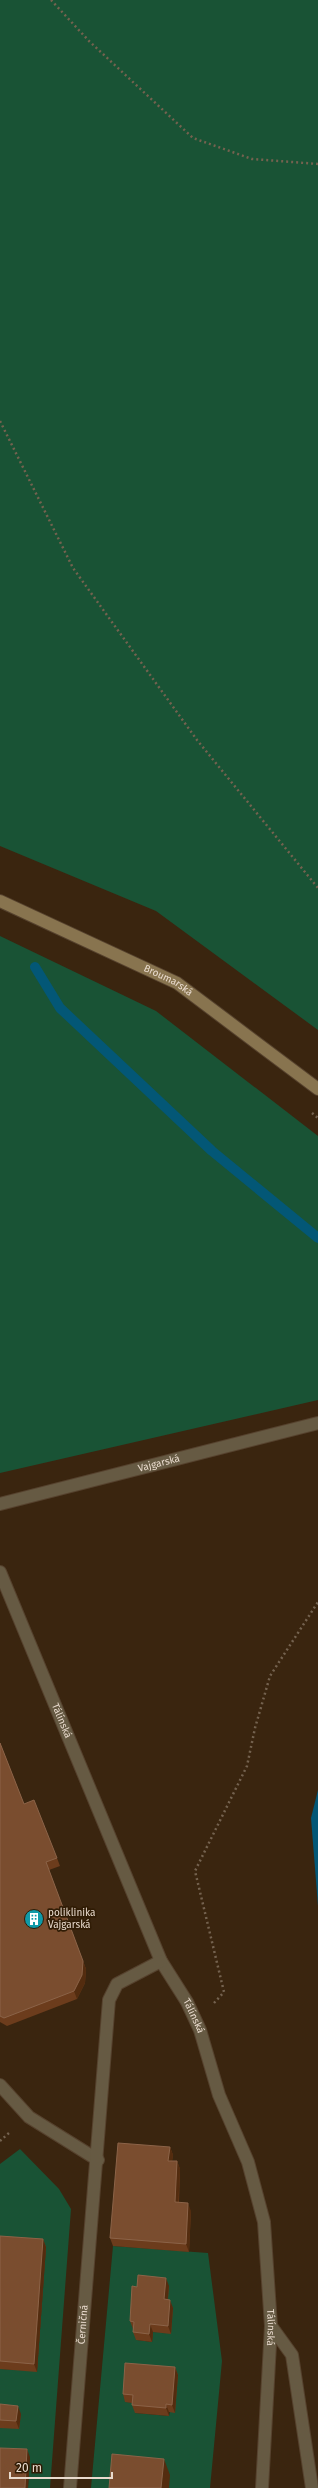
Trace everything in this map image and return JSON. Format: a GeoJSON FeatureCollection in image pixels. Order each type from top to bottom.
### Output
{"type":"FeatureCollection","features":[{"type":"Feature","properties":{"kind":"street","name":"Broumarská"},"geometry":{"type":"LineString","coordinates":[[0,901],[177,983],[318,1089]]}},
{"type":"Feature","properties":{"kind":"street","name":"Vajgarská"},"geometry":{"type":"LineString","coordinates":[[0,1504],[318,1422]]}},
{"type":"Feature","properties":{"kind":"street","name":"Tálínská"},"geometry":{"type":"LineString","coordinates":[[0,1572],[161,1961],[187,2002],[200,2030],[219,2094],[248,2162],[264,2222],[271,2326],[262,2488]]}},
{"type":"Feature","properties":{"kind":"street","name":"Černičná"},"geometry":{"type":"LineString","coordinates":[[70,2488],[98,2160],[109,2000],[116,1984],[161,1961]]}},
{"type":"Feature","properties":{"kind":"street"},"geometry":{"type":"LineString","coordinates":[[0,2085],[29,2117],[98,2160]]}},
{"type":"Feature","properties":{"kind":"street"},"geometry":{"type":"LineString","coordinates":[[271,2326],[292,2355],[312,2488]]}},
{"type":"Feature","properties":{"kind":"path"},"geometry":{"type":"LineString","coordinates":[[50,0],[89,41],[194,138],[252,159],[318,164]]}},
{"type":"Feature","properties":{"kind":"path"},"geometry":{"type":"LineString","coordinates":[[0,421],[73,568],[197,740],[318,888]]}},
{"type":"Feature","properties":{"kind":"path"},"geometry":{"type":"LineString","coordinates":[[306,1108],[318,1118]]}},
{"type":"Feature","properties":{"kind":"path"},"geometry":{"type":"LineString","coordinates":[[211,2006],[224,1992],[194,1871],[247,1766],[255,1728],[270,1676],[318,1602]]}},
{"type":"Feature","properties":{"kind":"green space"},"geometry":{"type":"Polygon","coordinates":[[[0,0],[318,0],[318,1030],[156,911],[0,846],[0,0]]]}},
{"type":"Feature","properties":{"kind":"green space"},"geometry":{"type":"Polygon","coordinates":[[[0,936],[156,1011],[318,1136],[318,1400],[0,1473],[0,936]]]}},
{"type":"Feature","properties":{"kind":"green space"},"geometry":{"type":"Polygon","coordinates":[[[20,2149],[59,2189],[71,2209],[50,2488],[28,2488],[30,2457],[0,2455],[0,2369],[37,2371],[46,2247],[0,2244],[0,2164],[20,2149]]]}},
{"type":"Feature","properties":{"kind":"green space"},"geometry":{"type":"Polygon","coordinates":[[[113,2246],[208,2253],[222,2361],[210,2488],[91,2488],[113,2246]],[[137,2330],[137,2340],[152,2342],[153,2332],[171,2334],[137,2330]],[[178,2375],[126,2402],[136,2403],[135,2413],[169,2416],[178,2375]]]}},
{"type":"Feature","properties":{"kind":"water"},"geometry":{"type":"Polygon","coordinates":[[[318,1790],[318,1906],[311,1818],[318,1790]]]}},
{"type":"Feature","properties":{"kind":"building","name":"poliklinika Vajgarská"},"geometry":{"type":"Polygon","coordinates":[[[0,1743],[24,1804],[34,1800],[57,1858],[46,1862],[83,1961],[82,1975],[74,1991],[4,2018],[0,2016],[0,1743]]]}},
{"type":"Feature","properties":{"kind":"building"},"geometry":{"type":"Polygon","coordinates":[[[118,2143],[170,2147],[168,2161],[177,2161],[175,2202],[188,2203],[186,2244],[110,2238],[118,2143]]]}},
{"type":"Feature","properties":{"kind":"building"},"geometry":{"type":"Polygon","coordinates":[[[0,2236],[43,2239],[34,2364],[0,2361],[0,2236]]]}},
{"type":"Feature","properties":{"kind":"building"},"geometry":{"type":"Polygon","coordinates":[[[138,2275],[166,2278],[164,2299],[170,2300],[168,2326],[150,2324],[149,2334],[133,2332],[134,2322],[130,2321],[132,2286],[137,2287],[138,2275]]]}},
{"type":"Feature","properties":{"kind":"building"},"geometry":{"type":"Polygon","coordinates":[[[125,2363],[175,2367],[172,2405],[166,2404],[166,2408],[132,2405],[133,2395],[123,2394],[125,2363]]]}},
{"type":"Feature","properties":{"kind":"building"},"geometry":{"type":"Polygon","coordinates":[[[0,2404],[18,2406],[16,2421],[0,2420],[0,2404]]]}},
{"type":"Feature","properties":{"kind":"building"},"geometry":{"type":"Polygon","coordinates":[[[0,2448],[27,2449],[25,2488],[0,2488],[0,2448]]]}},
{"type":"Feature","properties":{"kind":"building"},"geometry":{"type":"Polygon","coordinates":[[[112,2454],[164,2459],[161,2488],[109,2488],[112,2454]]]}},
{"type":"Feature","properties":{"kind":"waterway"},"geometry":{"type":"LineString","coordinates":[[35,967],[60,1008],[212,1151],[318,1238]]}},
{"type":"Feature","properties":{"kind":"place","name":"poliklinika Vajgarská"},"geometry":{"type":"Point","coordinates":[34,1919]}}]}
